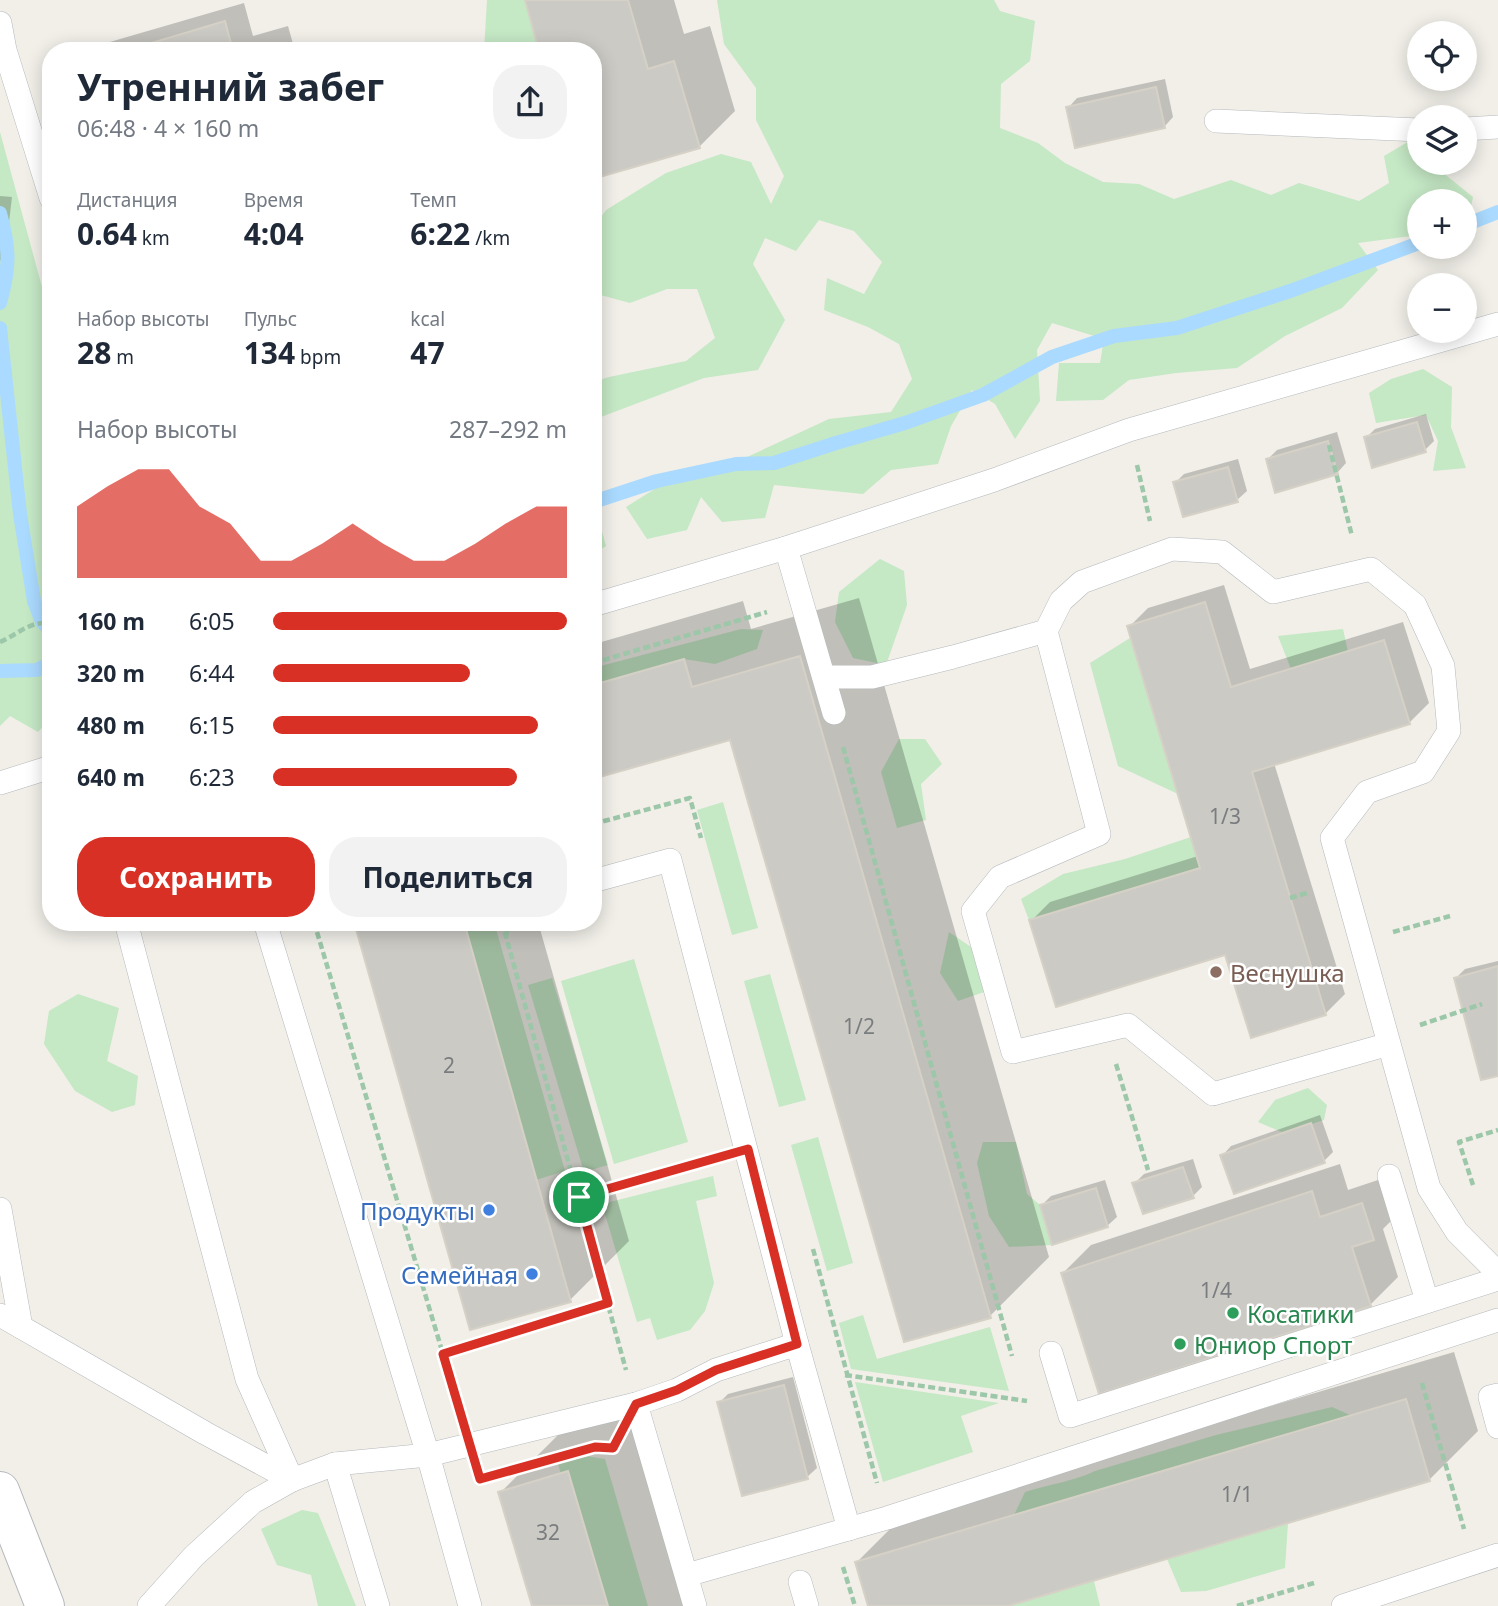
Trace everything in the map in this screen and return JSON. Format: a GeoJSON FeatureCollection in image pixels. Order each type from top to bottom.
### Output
{"type":"FeatureCollection","features":[{"type":"Feature","properties":{"kind":"street"},"geometry":{"type":"LineString","coordinates":[[0,1491],[45,1606]]}},
{"type":"Feature","properties":{"kind":"lane"},"geometry":{"type":"LineString","coordinates":[[0,23],[5,50],[42,169]]}},
{"type":"Feature","properties":{"kind":"lane"},"geometry":{"type":"LineString","coordinates":[[1216,121],[1407,129]]}},
{"type":"Feature","properties":{"kind":"lane"},"geometry":{"type":"LineString","coordinates":[[1477,128],[1498,127]]}},
{"type":"Feature","properties":{"kind":"lane"},"geometry":{"type":"LineString","coordinates":[[602,602],[786,548],[994,480],[1129,430],[1498,324]]}},
{"type":"Feature","properties":{"kind":"lane"},"geometry":{"type":"LineString","coordinates":[[786,548],[834,713]]}},
{"type":"Feature","properties":{"kind":"lane"},"geometry":{"type":"LineString","coordinates":[[1388,1040],[1213,1094],[1128,1025],[1013,1052],[973,911],[1000,877],[1099,835],[1046,631],[1061,601],[1082,582],[1172,549],[1222,552],[1273,592],[1371,569],[1415,606],[1443,666],[1449,731],[1423,772],[1367,792],[1332,838],[1361,942],[1429,1188],[1457,1232],[1498,1273]]}},
{"type":"Feature","properties":{"kind":"lane"},"geometry":{"type":"LineString","coordinates":[[824,677],[872,677],[1046,631]]}},
{"type":"Feature","properties":{"kind":"lane"},"geometry":{"type":"LineString","coordinates":[[0,783],[42,770]]}},
{"type":"Feature","properties":{"kind":"lane"},"geometry":{"type":"LineString","coordinates":[[602,879],[670,860],[797,1344],[849,1529]]}},
{"type":"Feature","properties":{"kind":"lane"},"geometry":{"type":"LineString","coordinates":[[127,931],[247,1379],[292,1480]]}},
{"type":"Feature","properties":{"kind":"lane"},"geometry":{"type":"LineString","coordinates":[[267,931],[428,1455],[470,1606]]}},
{"type":"Feature","properties":{"kind":"lane"},"geometry":{"type":"LineString","coordinates":[[1389,1176],[1427,1301]]}},
{"type":"Feature","properties":{"kind":"lane"},"geometry":{"type":"LineString","coordinates":[[0,1209],[21,1327]]}},
{"type":"Feature","properties":{"kind":"lane"},"geometry":{"type":"LineString","coordinates":[[1051,1353],[1070,1416],[1498,1279]]}},
{"type":"Feature","properties":{"kind":"lane"},"geometry":{"type":"LineString","coordinates":[[0,1315],[169,1413],[292,1480]]}},
{"type":"Feature","properties":{"kind":"lane"},"geometry":{"type":"LineString","coordinates":[[687,1575],[849,1529],[1498,1320]]}},
{"type":"Feature","properties":{"kind":"lane"},"geometry":{"type":"LineString","coordinates":[[149,1606],[194,1556],[253,1502],[292,1480],[335,1464],[428,1455],[636,1404],[677,1390],[716,1370],[797,1344]]}},
{"type":"Feature","properties":{"kind":"lane"},"geometry":{"type":"LineString","coordinates":[[1498,1395],[1490,1397],[1498,1427]]}},
{"type":"Feature","properties":{"kind":"lane"},"geometry":{"type":"LineString","coordinates":[[636,1404],[695,1606]]}},
{"type":"Feature","properties":{"kind":"lane"},"geometry":{"type":"LineString","coordinates":[[335,1464],[378,1606]]}},
{"type":"Feature","properties":{"kind":"lane"},"geometry":{"type":"LineString","coordinates":[[1343,1606],[1400,1597],[1498,1555]]}},
{"type":"Feature","properties":{"kind":"lane"},"geometry":{"type":"LineString","coordinates":[[800,1582],[807,1606]]}},
{"type":"Feature","properties":{"kind":"path"},"geometry":{"type":"LineString","coordinates":[[1129,430],[1159,554]]}},
{"type":"Feature","properties":{"kind":"path"},"geometry":{"type":"LineString","coordinates":[[1329,444],[1360,572]]}},
{"type":"Feature","properties":{"kind":"path"},"geometry":{"type":"LineString","coordinates":[[602,660],[802,603]]}},
{"type":"Feature","properties":{"kind":"path"},"geometry":{"type":"LineString","coordinates":[[0,642],[27,627],[42,622]]}},
{"type":"Feature","properties":{"kind":"path"},"geometry":{"type":"LineString","coordinates":[[834,713],[1014,1362]]}},
{"type":"Feature","properties":{"kind":"path"},"geometry":{"type":"LineString","coordinates":[[1361,942],[1450,916]]}},
{"type":"Feature","properties":{"kind":"path"},"geometry":{"type":"LineString","coordinates":[[317,931],[471,1446]]}},
{"type":"Feature","properties":{"kind":"path"},"geometry":{"type":"LineString","coordinates":[[505,931],[636,1404]]}},
{"type":"Feature","properties":{"kind":"path"},"geometry":{"type":"LineString","coordinates":[[506,935],[507,931]]}},
{"type":"Feature","properties":{"kind":"path"},"geometry":{"type":"LineString","coordinates":[[1388,1040],[1482,1004]]}},
{"type":"Feature","properties":{"kind":"path"},"geometry":{"type":"LineString","coordinates":[[1106,1030],[1147,1170]]}},
{"type":"Feature","properties":{"kind":"path"},"geometry":{"type":"LineString","coordinates":[[1475,1192],[1459,1142],[1498,1130]]}},
{"type":"Feature","properties":{"kind":"path"},"geometry":{"type":"LineString","coordinates":[[579,1197],[748,1149]]}},
{"type":"Feature","properties":{"kind":"path"},"geometry":{"type":"LineString","coordinates":[[443,1354],[608,1303]]}},
{"type":"Feature","properties":{"kind":"path"},"geometry":{"type":"LineString","coordinates":[[1412,1347],[1466,1538]]}},
{"type":"Feature","properties":{"kind":"path"},"geometry":{"type":"LineString","coordinates":[[806,1370],[1025,1400],[1070,1416]]}},
{"type":"Feature","properties":{"kind":"green space"},"geometry":{"type":"Polygon","coordinates":[[[487,0],[525,0],[537,42],[485,42],[487,0]]]}},
{"type":"Feature","properties":{"kind":"green space"},"geometry":{"type":"Polygon","coordinates":[[[717,0],[994,0],[1000,11],[1035,21],[1030,61],[1001,84],[1000,128],[1038,143],[1065,163],[1103,182],[1139,184],[1174,199],[1231,180],[1271,195],[1299,183],[1359,201],[1389,183],[1384,156],[1407,142],[1407,175],[1446,175],[1463,189],[1407,189],[1407,237],[1358,243],[1378,270],[1342,308],[1285,336],[1237,368],[1129,380],[1103,400],[1056,401],[1059,363],[1100,363],[1104,339],[1052,323],[1037,350],[1040,401],[1015,439],[995,404],[972,390],[951,426],[938,464],[891,470],[863,494],[774,485],[765,518],[722,522],[701,497],[687,530],[647,539],[626,507],[669,480],[745,458],[829,419],[891,412],[912,379],[899,344],[868,327],[824,310],[827,278],[864,294],[882,262],[854,231],[819,220],[796,251],[765,238],[753,264],[785,320],[758,370],[704,378],[602,417],[602,379],[686,361],[715,338],[697,289],[667,289],[630,303],[602,295],[602,216],[606,210],[666,173],[721,154],[751,162],[771,204],[784,176],[756,120],[756,88],[724,44],[717,0]]]}},
{"type":"Feature","properties":{"kind":"green space"},"geometry":{"type":"Polygon","coordinates":[[[0,132],[42,287],[42,728],[38,732],[10,716],[0,726],[0,132]]]}},
{"type":"Feature","properties":{"kind":"green space"},"geometry":{"type":"Polygon","coordinates":[[[1423,369],[1452,387],[1451,427],[1466,468],[1433,471],[1438,441],[1426,415],[1376,423],[1369,393],[1391,379],[1423,369]]]}},
{"type":"Feature","properties":{"kind":"green space"},"geometry":{"type":"Polygon","coordinates":[[[602,531],[606,546],[602,549],[602,531]]]}},
{"type":"Feature","properties":{"kind":"green space"},"geometry":{"type":"Polygon","coordinates":[[[880,559],[904,571],[907,605],[886,665],[853,658],[835,622],[839,592],[880,559]]]}},
{"type":"Feature","properties":{"kind":"green space"},"geometry":{"type":"Polygon","coordinates":[[[741,629],[763,630],[757,649],[715,664],[684,659],[602,682],[602,666],[741,629]]]}},
{"type":"Feature","properties":{"kind":"green space"},"geometry":{"type":"Polygon","coordinates":[[[1343,629],[1348,652],[1291,669],[1278,636],[1343,629]]]}},
{"type":"Feature","properties":{"kind":"green space"},"geometry":{"type":"Polygon","coordinates":[[[1130,638],[1178,794],[1118,766],[1090,663],[1130,638]]]}},
{"type":"Feature","properties":{"kind":"green space"},"geometry":{"type":"Polygon","coordinates":[[[899,739],[925,739],[942,764],[921,784],[926,820],[897,828],[881,772],[899,739]]]}},
{"type":"Feature","properties":{"kind":"green space"},"geometry":{"type":"Polygon","coordinates":[[[723,802],[758,928],[732,935],[697,810],[723,802]]]}},
{"type":"Feature","properties":{"kind":"green space"},"geometry":{"type":"Polygon","coordinates":[[[1191,837],[1200,868],[1029,920],[1021,899],[1063,874],[1125,859],[1191,837]]]}},
{"type":"Feature","properties":{"kind":"green space"},"geometry":{"type":"Polygon","coordinates":[[[467,931],[497,931],[565,1171],[536,1180],[467,931]]]}},
{"type":"Feature","properties":{"kind":"green space"},"geometry":{"type":"Polygon","coordinates":[[[949,932],[974,949],[984,992],[958,1001],[940,973],[949,932]]]}},
{"type":"Feature","properties":{"kind":"green space"},"geometry":{"type":"Polygon","coordinates":[[[634,959],[688,1142],[614,1164],[561,981],[634,959]]]}},
{"type":"Feature","properties":{"kind":"green space"},"geometry":{"type":"Polygon","coordinates":[[[770,974],[806,1100],[779,1107],[744,981],[770,974]]]}},
{"type":"Feature","properties":{"kind":"green space"},"geometry":{"type":"Polygon","coordinates":[[[552,978],[608,1165],[584,1172],[528,985],[552,978]]]}},
{"type":"Feature","properties":{"kind":"green space"},"geometry":{"type":"Polygon","coordinates":[[[78,994],[119,1008],[107,1061],[138,1076],[135,1105],[112,1112],[75,1091],[44,1044],[49,1011],[78,994]]]}},
{"type":"Feature","properties":{"kind":"green space"},"geometry":{"type":"Polygon","coordinates":[[[1308,1088],[1327,1105],[1324,1120],[1284,1133],[1258,1122],[1275,1100],[1308,1088]]]}},
{"type":"Feature","properties":{"kind":"green space"},"geometry":{"type":"Polygon","coordinates":[[[818,1137],[853,1263],[827,1271],[791,1145],[818,1137]]]}},
{"type":"Feature","properties":{"kind":"green space"},"geometry":{"type":"Polygon","coordinates":[[[983,1142],[1016,1142],[1027,1194],[1040,1205],[1052,1245],[1009,1247],[989,1216],[977,1163],[983,1142]]]}},
{"type":"Feature","properties":{"kind":"green space"},"geometry":{"type":"Polygon","coordinates":[[[713,1176],[717,1196],[696,1201],[714,1283],[705,1311],[690,1330],[657,1340],[650,1318],[637,1322],[602,1204],[713,1176]]]}},
{"type":"Feature","properties":{"kind":"green space"},"geometry":{"type":"Polygon","coordinates":[[[863,1315],[877,1359],[990,1327],[1009,1391],[851,1369],[839,1323],[863,1315]]]}},
{"type":"Feature","properties":{"kind":"green space"},"geometry":{"type":"Polygon","coordinates":[[[855,1382],[999,1403],[961,1416],[973,1452],[883,1482],[855,1382]]]}},
{"type":"Feature","properties":{"kind":"green space"},"geometry":{"type":"Polygon","coordinates":[[[1332,1407],[1350,1415],[1014,1515],[1025,1492],[1216,1435],[1332,1407]]]}},
{"type":"Feature","properties":{"kind":"green space"},"geometry":{"type":"Polygon","coordinates":[[[586,1456],[605,1459],[648,1606],[608,1606],[568,1472],[561,1474],[558,1464],[586,1456]]]}},
{"type":"Feature","properties":{"kind":"green space"},"geometry":{"type":"Polygon","coordinates":[[[302,1510],[318,1513],[356,1606],[318,1606],[311,1575],[277,1565],[261,1529],[302,1510]]]}},
{"type":"Feature","properties":{"kind":"green space"},"geometry":{"type":"Polygon","coordinates":[[[1288,1523],[1285,1568],[1206,1591],[1181,1592],[1167,1559],[1288,1523]]]}},
{"type":"Feature","properties":{"kind":"green space"},"geometry":{"type":"Polygon","coordinates":[[[1094,1581],[1100,1606],[1008,1606],[1094,1581]]]}},
{"type":"Feature","properties":{"kind":"building"},"geometry":{"type":"Polygon","coordinates":[[[525,0],[628,0],[648,69],[674,61],[700,148],[602,176],[602,42],[537,42],[525,0]]]}},
{"type":"Feature","properties":{"kind":"building"},"geometry":{"type":"Polygon","coordinates":[[[225,21],[231,42],[155,42],[225,21]]]}},
{"type":"Feature","properties":{"kind":"building"},"geometry":{"type":"Polygon","coordinates":[[[1156,87],[1165,128],[1075,148],[1066,107],[1156,87]]]}},
{"type":"Feature","properties":{"kind":"building"},"geometry":{"type":"Polygon","coordinates":[[[1417,422],[1426,452],[1372,468],[1364,437],[1417,422]]]}},
{"type":"Feature","properties":{"kind":"building"},"geometry":{"type":"Polygon","coordinates":[[[1328,441],[1338,474],[1275,493],[1266,459],[1328,441]]]}},
{"type":"Feature","properties":{"kind":"building"},"geometry":{"type":"Polygon","coordinates":[[[1228,467],[1238,502],[1183,517],[1173,482],[1228,467]]]}},
{"type":"Feature","properties":{"kind":"building"},"geometry":{"type":"Polygon","coordinates":[[[1205,602],[1231,687],[1384,640],[1410,724],[1252,772],[1326,1015],[1251,1038],[1225,955],[1056,1007],[1029,920],[1200,868],[1127,626],[1205,602]]]}},
{"type":"Feature","properties":{"kind":"building"},"geometry":{"type":"Polygon","coordinates":[[[800,656],[991,1318],[904,1342],[730,740],[602,776],[602,682],[684,659],[692,687],[800,656]]]}},
{"type":"Feature","properties":{"kind":"building"},"geometry":{"type":"Polygon","coordinates":[[[357,931],[467,931],[571,1302],[470,1330],[357,931]]]}},
{"type":"Feature","properties":{"kind":"building"},"geometry":{"type":"Polygon","coordinates":[[[1498,966],[1498,1076],[1481,1080],[1454,978],[1498,966]]]}},
{"type":"Feature","properties":{"kind":"building"},"geometry":{"type":"Polygon","coordinates":[[[1311,1123],[1325,1163],[1234,1194],[1220,1155],[1311,1123]]]}},
{"type":"Feature","properties":{"kind":"building"},"geometry":{"type":"Polygon","coordinates":[[[1183,1167],[1194,1198],[1143,1214],[1132,1183],[1183,1167]]]}},
{"type":"Feature","properties":{"kind":"building"},"geometry":{"type":"Polygon","coordinates":[[[1096,1188],[1108,1227],[1052,1245],[1040,1205],[1096,1188]]]}},
{"type":"Feature","properties":{"kind":"building"},"geometry":{"type":"Polygon","coordinates":[[[1312,1191],[1320,1217],[1362,1203],[1374,1240],[1352,1247],[1371,1306],[1099,1394],[1061,1273],[1312,1191]]]}},
{"type":"Feature","properties":{"kind":"building"},"geometry":{"type":"Polygon","coordinates":[[[784,1385],[808,1479],[742,1496],[717,1402],[784,1385]]]}},
{"type":"Feature","properties":{"kind":"building"},"geometry":{"type":"Polygon","coordinates":[[[1406,1399],[1430,1481],[1008,1606],[868,1606],[855,1562],[1406,1399]]]}},
{"type":"Feature","properties":{"kind":"building"},"geometry":{"type":"Polygon","coordinates":[[[568,1471],[608,1606],[532,1606],[498,1492],[568,1471]]]}},
{"type":"Feature","properties":{"kind":"waterway"},"geometry":{"type":"LineString","coordinates":[[1477,220],[1498,212]]}},
{"type":"Feature","properties":{"kind":"waterway"},"geometry":{"type":"LineString","coordinates":[[0,213],[8,258],[0,303]]}},
{"type":"Feature","properties":{"kind":"waterway"},"geometry":{"type":"LineString","coordinates":[[602,499],[657,481],[736,464],[774,463],[905,423],[983,395],[1052,357],[1114,336],[1177,328],[1293,290],[1407,247]]}},
{"type":"Feature","properties":{"kind":"waterway"},"geometry":{"type":"LineString","coordinates":[[0,328],[20,514],[34,601],[42,622]]}},
{"type":"Feature","properties":{"kind":"waterway"},"geometry":{"type":"LineString","coordinates":[[0,671],[42,668]]}},
{"type":"Feature","properties":{"kind":"place","name":"Веснушка"},"geometry":{"type":"Point","coordinates":[1216,972]}},
{"type":"Feature","properties":{"kind":"place","name":"Продукты"},"geometry":{"type":"Point","coordinates":[489,1210]}},
{"type":"Feature","properties":{"kind":"place","name":"Семейная"},"geometry":{"type":"Point","coordinates":[532,1274]}},
{"type":"Feature","properties":{"kind":"place","name":"Косатики"},"geometry":{"type":"Point","coordinates":[1233,1313]}},
{"type":"Feature","properties":{"kind":"place","name":"Юниор Спорт"},"geometry":{"type":"Point","coordinates":[1180,1344]}},
{"type":"Feature","properties":{"kind":"route"},"geometry":{"type":"LineString","coordinates":[[748,1149],[797,1344],[716,1370],[677,1390],[636,1404],[613,1448],[595,1447],[480,1479],[443,1354],[608,1303],[579,1197],[748,1149]]}}]}
